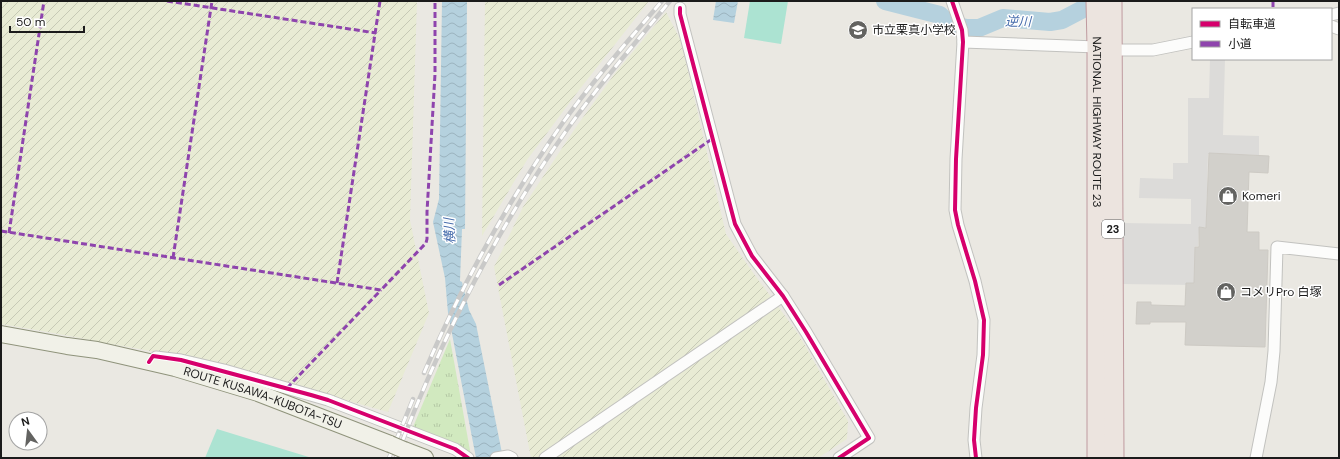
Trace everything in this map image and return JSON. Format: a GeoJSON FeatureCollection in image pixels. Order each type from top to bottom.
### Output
{"type":"FeatureCollection","features":[{"type":"Feature","properties":{"kind":"highway","name":"NATIONAL HIGHWAY ROUTE 23"},"geometry":{"type":"LineString","coordinates":[[1096,1],[1105,49],[1114,458]]}},
{"type":"Feature","properties":{"kind":"highway","name":"NATIONAL HIGHWAY ROUTE 23"},"geometry":{"type":"LineString","coordinates":[[1098,458],[1105,49],[1112,1]]}},
{"type":"Feature","properties":{"kind":"main road","name":"ROUTE KUSAWA-KUBOTA-TSU"},"geometry":{"type":"LineString","coordinates":[[1,334],[97,350],[175,368],[258,393],[425,458]]}},
{"type":"Feature","properties":{"kind":"street"},"geometry":{"type":"LineString","coordinates":[[952,1],[961,26],[963,42],[956,160],[956,210],[958,225],[975,281],[984,320],[983,355],[976,408],[974,440],[976,458]]}},
{"type":"Feature","properties":{"kind":"street"},"geometry":{"type":"LineString","coordinates":[[680,8],[680,14],[735,224],[752,256],[783,296],[806,332],[869,438],[839,458]]}},
{"type":"Feature","properties":{"kind":"street"},"geometry":{"type":"LineString","coordinates":[[963,42],[1153,50],[1192,42]]}},
{"type":"Feature","properties":{"kind":"street"},"geometry":{"type":"LineString","coordinates":[[1256,458],[1271,382],[1274,351],[1277,247],[1339,254]]}},
{"type":"Feature","properties":{"kind":"street"},"geometry":{"type":"LineString","coordinates":[[545,458],[783,296]]}},
{"type":"Feature","properties":{"kind":"street"},"geometry":{"type":"LineString","coordinates":[[149,362],[153,356],[181,360],[311,394],[455,449],[468,458]]}},
{"type":"Feature","properties":{"kind":"street"},"geometry":{"type":"LineString","coordinates":[[496,458],[510,457]]}},
{"type":"Feature","properties":{"kind":"green space"},"geometry":{"type":"Polygon","coordinates":[[[1,1],[417,1],[410,220],[429,313],[388,412],[209,362],[1,324],[1,1]]]}},
{"type":"Feature","properties":{"kind":"green space"},"geometry":{"type":"Polygon","coordinates":[[[485,1],[649,1],[576,94],[527,160],[482,236],[485,1]]]}},
{"type":"Feature","properties":{"kind":"green space"},"geometry":{"type":"Polygon","coordinates":[[[750,1],[788,1],[781,44],[744,38],[750,1]]]}},
{"type":"Feature","properties":{"kind":"green space"},"geometry":{"type":"Polygon","coordinates":[[[666,12],[681,41],[726,234],[799,335],[848,421],[847,439],[818,458],[531,458],[494,267],[523,207],[576,127],[616,72],[666,12]]]}},
{"type":"Feature","properties":{"kind":"green space"},"geometry":{"type":"Polygon","coordinates":[[[450,339],[471,456],[413,427],[450,339]]]}},
{"type":"Feature","properties":{"kind":"green space"},"geometry":{"type":"Polygon","coordinates":[[[217,429],[312,458],[205,458],[217,429]]]}},
{"type":"Feature","properties":{"kind":"shaded area"},"geometry":{"type":"Polygon","coordinates":[[[1210,60],[1225,60],[1223,135],[1259,136],[1259,155],[1208,154],[1206,227],[1199,227],[1198,246],[1195,246],[1195,285],[1120,284],[1121,223],[1191,224],[1191,199],[1139,198],[1140,178],[1173,179],[1173,163],[1188,163],[1188,98],[1209,98],[1210,60]]]}},
{"type":"Feature","properties":{"kind":"water","name":"横川"},"geometry":{"type":"Polygon","coordinates":[[[442,1],[467,1],[465,229],[462,229],[460,281],[462,282],[469,310],[476,324],[503,458],[476,458],[448,313],[445,278],[433,222],[439,199],[442,1]]]}},
{"type":"Feature","properties":{"kind":"water"},"geometry":{"type":"Polygon","coordinates":[[[716,1],[738,1],[734,23],[713,20],[716,1]]]}},
{"type":"Feature","properties":{"kind":"building","name":"コメリPro 白塚"},"geometry":{"type":"Polygon","coordinates":[[[1209,153],[1269,156],[1268,173],[1249,172],[1247,232],[1259,232],[1259,250],[1268,250],[1265,347],[1185,345],[1186,322],[1150,322],[1150,324],[1136,324],[1137,302],[1151,302],[1151,305],[1185,306],[1186,283],[1194,283],[1195,247],[1199,247],[1199,227],[1206,228],[1209,153]]]}},
{"type":"Feature","properties":{"kind":"waterway","name":"逆川"},"geometry":{"type":"LineString","coordinates":[[885,1],[940,15],[952,25],[967,28],[979,28],[1003,18],[1050,22],[1062,20],[1083,9]]}},
{"type":"Feature","properties":{"kind":"railway"},"geometry":{"type":"LineString","coordinates":[[424,373],[438,340],[470,275],[544,150],[575,105],[662,1]]}},
{"type":"Feature","properties":{"kind":"railway"},"geometry":{"type":"LineString","coordinates":[[396,458],[413,414],[451,327],[495,243],[544,163],[571,124],[620,61],[670,1]]}},
{"type":"Feature","properties":{"kind":"railway"},"geometry":{"type":"LineString","coordinates":[[389,458],[413,399]]}},
{"type":"Feature","properties":{"kind":"marked path"},"geometry":{"type":"LineString","coordinates":[[9,233],[44,1]]}},
{"type":"Feature","properties":{"kind":"marked path"},"geometry":{"type":"LineString","coordinates":[[167,1],[376,33]]}},
{"type":"Feature","properties":{"kind":"marked path"},"geometry":{"type":"LineString","coordinates":[[173,258],[212,1]]}},
{"type":"Feature","properties":{"kind":"marked path"},"geometry":{"type":"LineString","coordinates":[[337,283],[380,1]]}},
{"type":"Feature","properties":{"kind":"marked path"},"geometry":{"type":"LineString","coordinates":[[1,231],[381,290],[426,243],[427,239],[427,212],[435,74],[435,1]]}},
{"type":"Feature","properties":{"kind":"marked path"},"geometry":{"type":"LineString","coordinates":[[1273,1],[1273,8]]}},
{"type":"Feature","properties":{"kind":"marked path"},"geometry":{"type":"LineString","coordinates":[[499,285],[712,139]]}},
{"type":"Feature","properties":{"kind":"marked path"},"geometry":{"type":"LineString","coordinates":[[287,388],[381,290]]}},
{"type":"Feature","properties":{"kind":"cycle path"},"geometry":{"type":"LineString","coordinates":[[952,1],[962,30],[963,42],[956,159],[955,210],[975,281],[984,320],[983,355],[976,408],[974,440],[976,458]]}},
{"type":"Feature","properties":{"kind":"cycle path"},"geometry":{"type":"LineString","coordinates":[[680,8],[680,14],[735,224],[752,256],[783,296],[806,332],[869,438],[839,458]]}},
{"type":"Feature","properties":{"kind":"cycle path"},"geometry":{"type":"LineString","coordinates":[[149,362],[153,356],[181,360],[328,400],[455,449],[468,458]]}},
{"type":"Feature","properties":{"kind":"place","name":"市立栗真小学校"},"geometry":{"type":"Point","coordinates":[858,30]}},
{"type":"Feature","properties":{"kind":"place","name":"Komeri"},"geometry":{"type":"Point","coordinates":[1228,196]}},
{"type":"Feature","properties":{"kind":"place","name":"コメリPro 白塚"},"geometry":{"type":"Point","coordinates":[1226,292]}}]}
